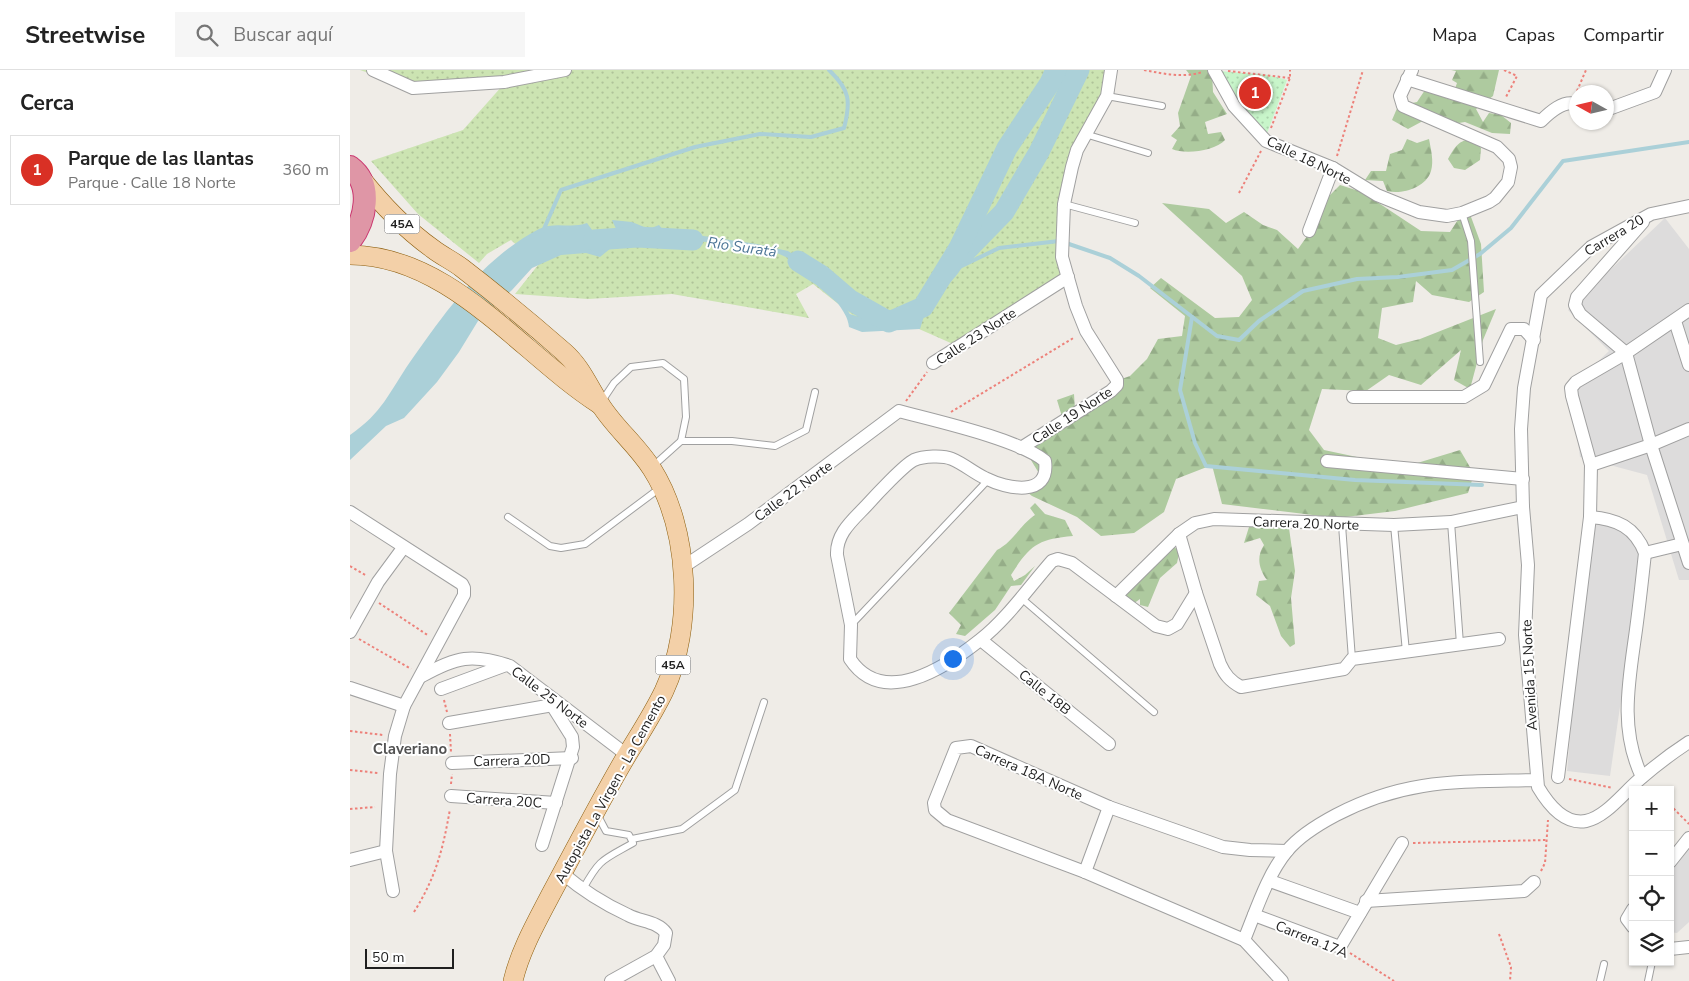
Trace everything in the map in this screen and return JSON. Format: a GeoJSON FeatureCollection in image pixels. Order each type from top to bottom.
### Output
{"type":"FeatureCollection","features":[{"type":"Feature","properties":{"kind":"highway","name":"45A"},"geometry":{"type":"LineString","coordinates":[[350,241],[362,221],[364,210],[363,187],[352,169]]}},
{"type":"Feature","properties":{"kind":"main road","name":"Autopista La Virgen - La Cemento"},"geometry":{"type":"LineString","coordinates":[[352,169],[390,212],[411,232],[509,305],[566,353],[581,370],[600,404],[652,468],[662,488],[678,540],[683,567],[684,608],[678,648],[666,687],[648,724],[627,755],[595,810],[562,873],[525,946],[513,981]]}},
{"type":"Feature","properties":{"kind":"main road","name":"Autopista La Virgen - La Cemento"},"geometry":{"type":"LineString","coordinates":[[350,255],[363,255],[395,261],[424,272],[452,289],[494,320],[577,390],[600,404]]}},
{"type":"Feature","properties":{"kind":"street"},"geometry":{"type":"LineString","coordinates":[[373,70],[413,88],[504,82],[565,70]]}},
{"type":"Feature","properties":{"kind":"street","name":"Calle 19 Norte"},"geometry":{"type":"LineString","coordinates":[[1021,448],[1111,391],[1117,385],[1114,376],[1086,331],[1076,306],[1062,258],[1064,204],[1077,150],[1107,96],[1111,70]]}},
{"type":"Feature","properties":{"kind":"street"},"geometry":{"type":"LineString","coordinates":[[1614,107],[1655,92],[1665,70]]}},
{"type":"Feature","properties":{"kind":"street","name":"Calle 18 Norte"},"geometry":{"type":"LineString","coordinates":[[1209,71],[1234,106],[1266,141],[1333,168],[1377,195],[1432,216],[1462,213],[1489,202],[1502,191],[1510,176],[1511,162],[1506,154],[1497,147],[1403,106],[1400,96],[1410,74]]}},
{"type":"Feature","properties":{"kind":"street"},"geometry":{"type":"LineString","coordinates":[[1410,74],[1541,121],[1558,107],[1569,104]]}},
{"type":"Feature","properties":{"kind":"street"},"geometry":{"type":"LineString","coordinates":[[1309,231],[1333,168]]}},
{"type":"Feature","properties":{"kind":"street","name":"Carrera 20"},"geometry":{"type":"LineString","coordinates":[[1534,340],[1541,295],[1591,247],[1651,214],[1689,206]]}},
{"type":"Feature","properties":{"kind":"street"},"geometry":{"type":"LineString","coordinates":[[1651,214],[1577,296],[1575,306],[1580,314],[1626,353],[1650,445],[1689,562]]}},
{"type":"Feature","properties":{"kind":"street","name":"Calle 23 Norte"},"geometry":{"type":"LineString","coordinates":[[933,362],[1068,276]]}},
{"type":"Feature","properties":{"kind":"street"},"geometry":{"type":"LineString","coordinates":[[1558,777],[1590,517],[1591,465],[1572,396],[1572,388],[1576,382],[1626,353],[1689,310]]}},
{"type":"Feature","properties":{"kind":"street"},"geometry":{"type":"LineString","coordinates":[[1675,321],[1689,365]]}},
{"type":"Feature","properties":{"kind":"street"},"geometry":{"type":"LineString","coordinates":[[1353,397],[1464,397],[1484,385],[1512,329],[1515,327],[1524,329],[1534,340]]}},
{"type":"Feature","properties":{"kind":"street","name":"Avenida 15 Norte"},"geometry":{"type":"LineString","coordinates":[[1534,340],[1524,388],[1521,428],[1523,507],[1528,565],[1524,635],[1536,780],[1548,802],[1568,818],[1584,821],[1599,816],[1642,777],[1689,742]]}},
{"type":"Feature","properties":{"kind":"street"},"geometry":{"type":"LineString","coordinates":[[899,411],[936,421],[1036,454],[1045,461],[1046,470],[1043,480],[1035,487],[1020,487],[988,480],[951,458],[933,457],[914,460],[872,499],[840,534],[836,545],[851,625],[850,659],[863,675],[885,682],[900,682],[923,676],[981,640],[1052,561],[1058,559],[1072,563],[1156,626],[1168,629],[1176,624],[1196,593]]}},
{"type":"Feature","properties":{"kind":"street","name":"Calle 22 Norte"},"geometry":{"type":"LineString","coordinates":[[683,567],[748,524],[899,411]]}},
{"type":"Feature","properties":{"kind":"street"},"geometry":{"type":"LineString","coordinates":[[1591,465],[1650,445],[1689,429]]}},
{"type":"Feature","properties":{"kind":"street"},"geometry":{"type":"LineString","coordinates":[[1327,460],[1522,479]]}},
{"type":"Feature","properties":{"kind":"street","name":"Carrera 20 Norte"},"geometry":{"type":"LineString","coordinates":[[1116,596],[1179,534],[1195,523],[1214,519],[1342,525],[1394,525],[1451,522],[1523,507]]}},
{"type":"Feature","properties":{"kind":"street"},"geometry":{"type":"LineString","coordinates":[[350,512],[402,548],[462,584],[464,588],[464,595],[440,643],[404,706],[396,736],[390,774],[386,851],[393,891]]}},
{"type":"Feature","properties":{"kind":"street"},"geometry":{"type":"LineString","coordinates":[[1590,517],[1608,518],[1621,523],[1640,540],[1646,553],[1626,698],[1630,746],[1633,758],[1642,777]]}},
{"type":"Feature","properties":{"kind":"street"},"geometry":{"type":"LineString","coordinates":[[1179,534],[1196,593],[1225,675],[1233,683],[1241,687],[1344,670],[1352,659],[1499,639]]}},
{"type":"Feature","properties":{"kind":"street"},"geometry":{"type":"LineString","coordinates":[[1646,553],[1682,544]]}},
{"type":"Feature","properties":{"kind":"street"},"geometry":{"type":"LineString","coordinates":[[354,635],[369,596],[402,548]]}},
{"type":"Feature","properties":{"kind":"street","name":"Calle 18B"},"geometry":{"type":"LineString","coordinates":[[981,640],[1109,744]]}},
{"type":"Feature","properties":{"kind":"street","name":"Calle 25 Norte"},"geometry":{"type":"LineString","coordinates":[[422,676],[459,659],[493,661],[506,665],[627,755]]}},
{"type":"Feature","properties":{"kind":"street"},"geometry":{"type":"LineString","coordinates":[[441,689],[506,665]]}},
{"type":"Feature","properties":{"kind":"street"},"geometry":{"type":"LineString","coordinates":[[532,684],[553,705],[572,737],[572,758],[542,845]]}},
{"type":"Feature","properties":{"kind":"street"},"geometry":{"type":"LineString","coordinates":[[350,688],[404,706]]}},
{"type":"Feature","properties":{"kind":"street"},"geometry":{"type":"LineString","coordinates":[[449,722],[553,705]]}},
{"type":"Feature","properties":{"kind":"street","name":"Carrera 18A Norte"},"geometry":{"type":"LineString","coordinates":[[1244,940],[1085,872],[947,820],[934,810],[934,803],[956,748],[971,746],[1109,807],[1223,847],[1287,851]]}},
{"type":"Feature","properties":{"kind":"street","name":"Carrera 20D"},"geometry":{"type":"LineString","coordinates":[[452,763],[572,758]]}},
{"type":"Feature","properties":{"kind":"street"},"geometry":{"type":"LineString","coordinates":[[1282,981],[1244,940],[1270,880],[1287,851],[1315,826],[1352,807],[1409,786],[1443,781],[1536,780]]}},
{"type":"Feature","properties":{"kind":"street","name":"Carrera 20C"},"geometry":{"type":"LineString","coordinates":[[451,796],[556,803]]}},
{"type":"Feature","properties":{"kind":"street"},"geometry":{"type":"LineString","coordinates":[[1085,872],[1109,807]]}},
{"type":"Feature","properties":{"kind":"street"},"geometry":{"type":"LineString","coordinates":[[1674,857],[1689,838]]}},
{"type":"Feature","properties":{"kind":"street"},"geometry":{"type":"LineString","coordinates":[[1340,947],[1402,843]]}},
{"type":"Feature","properties":{"kind":"street"},"geometry":{"type":"LineString","coordinates":[[350,860],[386,851]]}},
{"type":"Feature","properties":{"kind":"street"},"geometry":{"type":"LineString","coordinates":[[562,873],[583,890],[629,916],[660,926],[666,933],[664,946],[656,956],[611,981]]}},
{"type":"Feature","properties":{"kind":"street"},"geometry":{"type":"LineString","coordinates":[[1270,880],[1360,913]]}},
{"type":"Feature","properties":{"kind":"street"},"geometry":{"type":"LineString","coordinates":[[1366,901],[1515,892],[1529,889],[1534,882]]}},
{"type":"Feature","properties":{"kind":"street","name":"Carrera 17A"},"geometry":{"type":"LineString","coordinates":[[1254,915],[1340,947]]}},
{"type":"Feature","properties":{"kind":"street"},"geometry":{"type":"LineString","coordinates":[[1674,949],[1689,947]]}},
{"type":"Feature","properties":{"kind":"street"},"geometry":{"type":"LineString","coordinates":[[656,956],[669,981]]}},
{"type":"Feature","properties":{"kind":"lane"},"geometry":{"type":"LineString","coordinates":[[1107,96],[1162,106]]}},
{"type":"Feature","properties":{"kind":"lane"},"geometry":{"type":"LineString","coordinates":[[1085,134],[1148,153]]}},
{"type":"Feature","properties":{"kind":"lane"},"geometry":{"type":"LineString","coordinates":[[1064,204],[1135,223]]}},
{"type":"Feature","properties":{"kind":"lane"},"geometry":{"type":"LineString","coordinates":[[1462,213],[1471,241],[1475,273],[1480,362]]}},
{"type":"Feature","properties":{"kind":"lane"},"geometry":{"type":"LineString","coordinates":[[600,404],[614,383],[631,367],[663,363],[684,379],[686,417],[681,441],[652,468]]}},
{"type":"Feature","properties":{"kind":"lane"},"geometry":{"type":"LineString","coordinates":[[681,441],[732,441],[775,446],[806,430],[815,392]]}},
{"type":"Feature","properties":{"kind":"lane"},"geometry":{"type":"LineString","coordinates":[[851,625],[988,480]]}},
{"type":"Feature","properties":{"kind":"lane"},"geometry":{"type":"LineString","coordinates":[[508,517],[550,546],[561,548],[585,544],[662,488]]}},
{"type":"Feature","properties":{"kind":"lane"},"geometry":{"type":"LineString","coordinates":[[1451,522],[1460,644]]}},
{"type":"Feature","properties":{"kind":"lane"},"geometry":{"type":"LineString","coordinates":[[1342,525],[1352,659]]}},
{"type":"Feature","properties":{"kind":"lane"},"geometry":{"type":"LineString","coordinates":[[1394,525],[1406,652]]}},
{"type":"Feature","properties":{"kind":"lane"},"geometry":{"type":"LineString","coordinates":[[1020,597],[1154,712]]}},
{"type":"Feature","properties":{"kind":"lane"},"geometry":{"type":"LineString","coordinates":[[632,839],[682,829],[735,790],[764,702]]}},
{"type":"Feature","properties":{"kind":"lane"},"geometry":{"type":"LineString","coordinates":[[595,810],[606,831],[628,835],[632,839]]}},
{"type":"Feature","properties":{"kind":"lane"},"geometry":{"type":"LineString","coordinates":[[583,890],[600,862],[632,843],[632,839]]}},
{"type":"Feature","properties":{"kind":"lane"},"geometry":{"type":"LineString","coordinates":[[1600,981],[1604,964]]}},
{"type":"Feature","properties":{"kind":"lane"},"geometry":{"type":"LineString","coordinates":[[1648,981],[1651,966]]}},
{"type":"Feature","properties":{"kind":"path"},"geometry":{"type":"LineString","coordinates":[[1144,70],[1172,76],[1191,76],[1209,71]]}},
{"type":"Feature","properties":{"kind":"path"},"geometry":{"type":"LineString","coordinates":[[1221,70],[1290,78]]}},
{"type":"Feature","properties":{"kind":"path"},"geometry":{"type":"LineString","coordinates":[[1333,168],[1364,70]]}},
{"type":"Feature","properties":{"kind":"path"},"geometry":{"type":"LineString","coordinates":[[1500,107],[1517,76],[1504,70]]}},
{"type":"Feature","properties":{"kind":"path"},"geometry":{"type":"LineString","coordinates":[[1581,85],[1586,70]]}},
{"type":"Feature","properties":{"kind":"path"},"geometry":{"type":"LineString","coordinates":[[936,421],[1086,331]]}},
{"type":"Feature","properties":{"kind":"path","name":"Calle 23 Norte"},"geometry":{"type":"LineString","coordinates":[[899,411],[933,362]]}},
{"type":"Feature","properties":{"kind":"path"},"geometry":{"type":"LineString","coordinates":[[350,566],[378,582]]}},
{"type":"Feature","properties":{"kind":"path"},"geometry":{"type":"LineString","coordinates":[[369,596],[440,643]]}},
{"type":"Feature","properties":{"kind":"path"},"geometry":{"type":"LineString","coordinates":[[354,635],[422,676]]}},
{"type":"Feature","properties":{"kind":"path"},"geometry":{"type":"LineString","coordinates":[[350,730],[396,736]]}},
{"type":"Feature","properties":{"kind":"path"},"geometry":{"type":"LineString","coordinates":[[350,770],[390,774]]}},
{"type":"Feature","properties":{"kind":"path"},"geometry":{"type":"LineString","coordinates":[[1558,777],[1626,791]]}},
{"type":"Feature","properties":{"kind":"path"},"geometry":{"type":"LineString","coordinates":[[1534,882],[1545,863],[1548,840],[1548,802]]}},
{"type":"Feature","properties":{"kind":"path"},"geometry":{"type":"LineString","coordinates":[[350,809],[388,806]]}},
{"type":"Feature","properties":{"kind":"path"},"geometry":{"type":"LineString","coordinates":[[1674,809],[1689,824]]}},
{"type":"Feature","properties":{"kind":"path"},"geometry":{"type":"LineString","coordinates":[[1402,843],[1548,840]]}},
{"type":"Feature","properties":{"kind":"path"},"geometry":{"type":"LineString","coordinates":[[1498,934],[1510,967],[1510,981]]}},
{"type":"Feature","properties":{"kind":"path","name":"Carrera 17A"},"geometry":{"type":"LineString","coordinates":[[1340,947],[1394,981]]}},
{"type":"Feature","properties":{"kind":"shaded area"},"geometry":{"type":"Polygon","coordinates":[[[1665,218],[1689,249],[1689,580],[1679,580],[1647,475],[1580,457],[1571,388],[1609,351],[1568,310],[1665,218]]]}},
{"type":"Feature","properties":{"kind":"shaded area"},"geometry":{"type":"Polygon","coordinates":[[[1590,517],[1644,540],[1610,776],[1567,771],[1590,517]]]}},
{"type":"Feature","properties":{"kind":"shaded area"},"geometry":{"type":"Polygon","coordinates":[[[1689,839],[1689,922],[1677,933],[1674,933],[1674,860],[1689,839]]]}},
{"type":"Feature","properties":{"kind":"green space"},"geometry":{"type":"Polygon","coordinates":[[[360,70],[1111,70],[1072,167],[1064,275],[953,344],[919,329],[856,318],[813,284],[796,294],[809,318],[672,294],[588,299],[515,294],[538,265],[511,240],[487,254],[479,263],[418,214],[371,161],[463,130],[503,85],[401,84],[360,70]]]}},
{"type":"Feature","properties":{"kind":"green space"},"geometry":{"type":"Polygon","coordinates":[[[1186,70],[1212,70],[1213,92],[1227,114],[1205,122],[1208,134],[1221,132],[1225,140],[1214,147],[1192,152],[1172,149],[1177,140],[1171,136],[1180,126],[1178,113],[1191,76],[1186,70]]]}},
{"type":"Feature","properties":{"kind":"green space"},"geometry":{"type":"Polygon","coordinates":[[[1451,70],[1499,70],[1493,96],[1476,109],[1483,122],[1489,113],[1501,115],[1511,123],[1510,134],[1492,133],[1465,122],[1446,125],[1434,120],[1421,122],[1408,129],[1392,120],[1398,106],[1417,102],[1425,90],[1451,100],[1457,83],[1452,80],[1456,71],[1451,70]]]}},
{"type":"Feature","properties":{"kind":"green space"},"geometry":{"type":"Polygon","coordinates":[[[1218,71],[1268,75],[1287,80],[1266,136],[1234,106],[1218,71]]]}},
{"type":"Feature","properties":{"kind":"green space"},"geometry":{"type":"Polygon","coordinates":[[[1407,139],[1417,143],[1429,139],[1432,167],[1424,182],[1406,191],[1393,192],[1387,191],[1383,181],[1365,180],[1371,171],[1386,171],[1390,154],[1402,150],[1407,139]]]}},
{"type":"Feature","properties":{"kind":"green space"},"geometry":{"type":"Polygon","coordinates":[[[1473,139],[1481,148],[1480,160],[1465,170],[1454,168],[1448,159],[1453,151],[1460,143],[1473,139]]]}},
{"type":"Feature","properties":{"kind":"green space"},"geometry":{"type":"Polygon","coordinates":[[[1340,185],[1362,192],[1421,231],[1450,232],[1467,206],[1481,244],[1484,292],[1469,302],[1432,295],[1416,281],[1413,302],[1382,308],[1378,338],[1396,345],[1420,339],[1496,309],[1483,340],[1470,389],[1454,380],[1461,350],[1421,385],[1389,375],[1366,391],[1322,389],[1309,430],[1324,450],[1371,460],[1414,464],[1460,450],[1474,474],[1468,493],[1395,511],[1337,518],[1222,504],[1212,465],[1176,479],[1164,512],[1134,533],[1101,536],[1077,517],[1032,496],[1018,485],[1043,480],[1031,460],[1037,431],[1063,420],[1057,400],[1074,394],[1075,410],[1095,402],[1110,383],[1130,376],[1147,359],[1158,339],[1182,336],[1185,316],[1150,288],[1161,278],[1215,318],[1239,317],[1252,300],[1242,276],[1162,203],[1209,209],[1226,223],[1244,212],[1263,225],[1277,230],[1298,249],[1315,225],[1327,198],[1340,185]]]}},
{"type":"Feature","properties":{"kind":"green space"},"geometry":{"type":"Polygon","coordinates":[[[1035,503],[1045,514],[1065,520],[1073,536],[1051,539],[1036,545],[1030,550],[1011,575],[1014,581],[1025,575],[1035,566],[1021,585],[1011,586],[995,610],[965,636],[956,634],[961,625],[949,613],[997,550],[1008,542],[1035,515],[1030,508],[1035,503]]]}},
{"type":"Feature","properties":{"kind":"green space"},"geometry":{"type":"Polygon","coordinates":[[[1254,524],[1268,528],[1281,524],[1289,528],[1295,571],[1291,598],[1295,644],[1290,647],[1281,636],[1270,606],[1256,595],[1259,581],[1267,580],[1262,572],[1259,558],[1264,545],[1260,538],[1244,543],[1249,527],[1254,524]]]}},
{"type":"Feature","properties":{"kind":"green space"},"geometry":{"type":"Polygon","coordinates":[[[1169,547],[1180,549],[1177,563],[1160,578],[1148,607],[1140,605],[1140,599],[1133,604],[1125,599],[1128,586],[1156,558],[1161,561],[1169,547]]]}},
{"type":"Feature","properties":{"kind":"water"},"geometry":{"type":"Polygon","coordinates":[[[1063,70],[1070,70],[999,175],[970,241],[966,261],[961,270],[927,310],[920,329],[862,332],[849,327],[841,308],[815,277],[802,266],[771,251],[754,247],[737,247],[721,250],[712,242],[668,241],[659,233],[649,237],[627,235],[600,257],[586,253],[561,255],[532,268],[512,290],[478,321],[459,352],[437,382],[404,418],[386,426],[350,460],[350,435],[378,410],[452,305],[500,255],[519,241],[545,227],[587,223],[595,234],[617,231],[612,220],[632,222],[649,229],[659,225],[663,230],[757,244],[788,251],[813,267],[826,279],[850,314],[865,319],[901,323],[913,317],[951,276],[958,262],[954,254],[958,240],[970,232],[999,170],[1063,70]]]}},
{"type":"Feature","properties":{"kind":"waterway"},"geometry":{"type":"LineString","coordinates":[[543,231],[561,190],[695,147],[760,134],[811,137],[844,128],[848,110],[847,96],[841,84],[829,70]]}},
{"type":"Feature","properties":{"kind":"waterway","name":"Río Suratá"},"geometry":{"type":"LineString","coordinates":[[798,261],[822,276],[850,300],[889,322],[923,307],[959,248],[1007,148],[1050,83],[1056,70]]}},
{"type":"Feature","properties":{"kind":"waterway"},"geometry":{"type":"LineString","coordinates":[[961,256],[1004,212],[1039,152],[1079,70]]}},
{"type":"Feature","properties":{"kind":"waterway"},"geometry":{"type":"LineString","coordinates":[[1066,243],[1110,258],[1139,276],[1217,336],[1239,340],[1259,321],[1303,291],[1357,279],[1398,277],[1452,270],[1480,254],[1511,228],[1563,161],[1689,142]]}},
{"type":"Feature","properties":{"kind":"waterway","name":"Río Suratá"},"geometry":{"type":"LineString","coordinates":[[594,240],[637,237],[693,240]]}},
{"type":"Feature","properties":{"kind":"waterway"},"geometry":{"type":"LineString","coordinates":[[941,276],[999,248],[1059,241]]}},
{"type":"Feature","properties":{"kind":"waterway"},"geometry":{"type":"LineString","coordinates":[[1192,317],[1180,390],[1195,443],[1206,466],[1355,480],[1482,485]]}},
{"type":"Feature","properties":{"kind":"place","name":"Parque de las llantas"},"geometry":{"type":"Point","coordinates":[1255,93]}},
{"type":"Feature","properties":{"kind":"district","name":"Claveriano"},"geometry":{"type":"Point","coordinates":[410,749]}}]}
